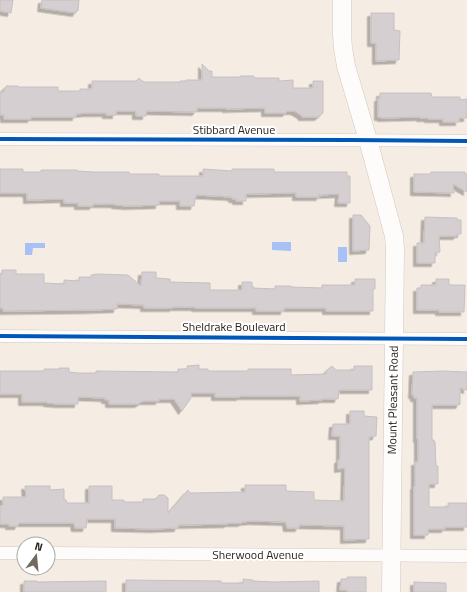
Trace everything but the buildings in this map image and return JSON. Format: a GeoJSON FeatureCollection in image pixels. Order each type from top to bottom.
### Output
{"type":"FeatureCollection","features":[{"type":"Feature","properties":{"kind":"main road","name":"Mount Pleasant Road"},"geometry":{"type":"LineString","coordinates":[[342,0],[342,34],[345,60],[394,236],[391,592]]}},
{"type":"Feature","properties":{"kind":"street","name":"Stibbard Avenue"},"geometry":{"type":"LineString","coordinates":[[0,139],[467,141]]}},
{"type":"Feature","properties":{"kind":"street","name":"Sheldrake Boulevard"},"geometry":{"type":"LineString","coordinates":[[0,336],[467,339]]}},
{"type":"Feature","properties":{"kind":"street"},"geometry":{"type":"LineString","coordinates":[[0,553],[16,553]]}},
{"type":"Feature","properties":{"kind":"street","name":"Sherwood Avenue"},"geometry":{"type":"LineString","coordinates":[[56,553],[467,556]]}},
{"type":"Feature","properties":{"kind":"water"},"geometry":{"type":"Polygon","coordinates":[[[272,242],[291,242],[291,251],[272,250],[272,242]]]}},
{"type":"Feature","properties":{"kind":"water"},"geometry":{"type":"Polygon","coordinates":[[[25,243],[45,243],[45,248],[33,248],[32,255],[25,255],[25,243]]]}},
{"type":"Feature","properties":{"kind":"water"},"geometry":{"type":"Polygon","coordinates":[[[338,247],[347,247],[347,262],[338,262],[338,247]]]}},
{"type":"Feature","properties":{"kind":"cycle path"},"geometry":{"type":"LineString","coordinates":[[0,139],[467,141]]}},
{"type":"Feature","properties":{"kind":"cycle path"},"geometry":{"type":"LineString","coordinates":[[0,336],[467,339]]}}]}
